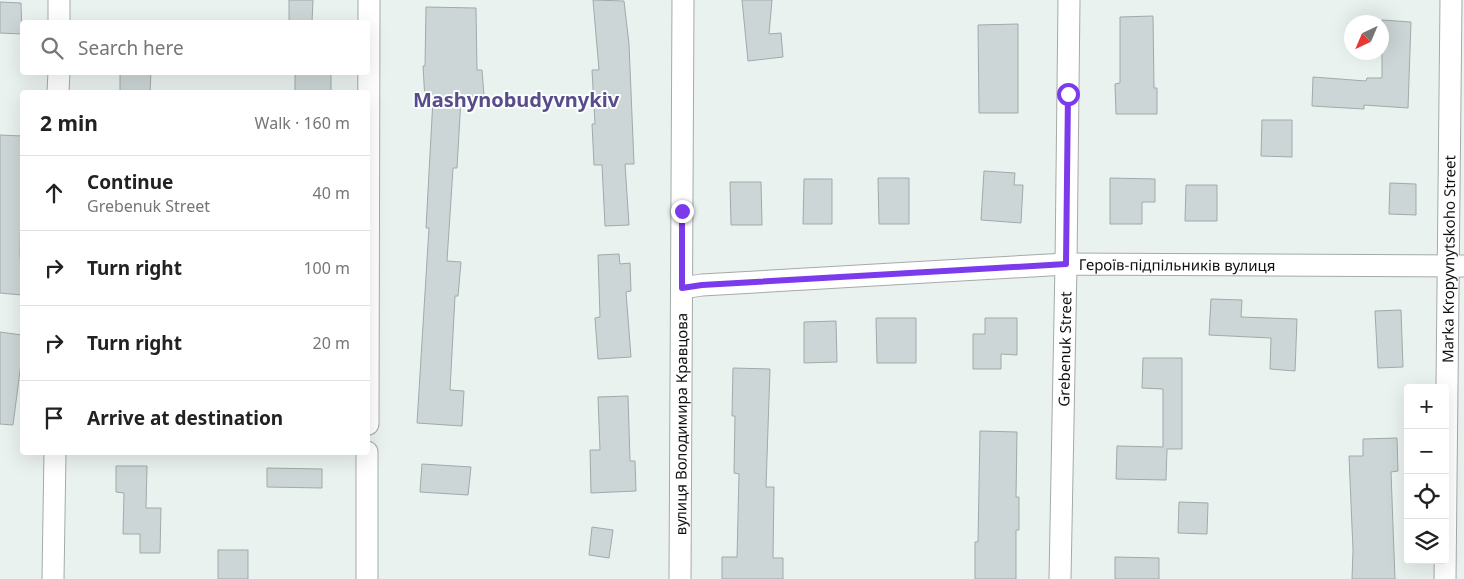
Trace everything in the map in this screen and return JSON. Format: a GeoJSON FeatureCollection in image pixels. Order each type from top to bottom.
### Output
{"type":"FeatureCollection","features":[{"type":"Feature","properties":{"kind":"street"},"geometry":{"type":"LineString","coordinates":[[59,0],[59,20]]}},
{"type":"Feature","properties":{"kind":"street"},"geometry":{"type":"LineString","coordinates":[[369,0],[369,20]]}},
{"type":"Feature","properties":{"kind":"street","name":"вулиця Володимира Кравцова"},"geometry":{"type":"LineString","coordinates":[[680,579],[683,0]]}},
{"type":"Feature","properties":{"kind":"street","name":"Grebenuk Street"},"geometry":{"type":"LineString","coordinates":[[1060,579],[1070,0]]}},
{"type":"Feature","properties":{"kind":"street","name":"Marka Kropyvnytskoho Street"},"geometry":{"type":"LineString","coordinates":[[1446,579],[1456,266],[1451,0]]}},
{"type":"Feature","properties":{"kind":"street"},"geometry":{"type":"LineString","coordinates":[[58,90],[59,75]]}},
{"type":"Feature","properties":{"kind":"street"},"geometry":{"type":"LineString","coordinates":[[369,75],[369,90]]}},
{"type":"Feature","properties":{"kind":"street","name":"Героїв-підпільників вулиця"},"geometry":{"type":"LineString","coordinates":[[682,288],[712,284],[1066,264],[1456,266]]}},
{"type":"Feature","properties":{"kind":"street"},"geometry":{"type":"LineString","coordinates":[[53,579],[55,455]]}},
{"type":"Feature","properties":{"kind":"street"},"geometry":{"type":"LineString","coordinates":[[367,455],[367,579]]}},
{"type":"Feature","properties":{"kind":"building"},"geometry":{"type":"Polygon","coordinates":[[[289,0],[313,0],[312,20],[289,20],[289,0]]]}},
{"type":"Feature","properties":{"kind":"building"},"geometry":{"type":"Polygon","coordinates":[[[593,0],[624,1],[629,44],[634,164],[625,164],[629,225],[605,226],[602,165],[594,165],[592,124],[595,124],[592,70],[599,70],[593,0]]]}},
{"type":"Feature","properties":{"kind":"building"},"geometry":{"type":"Polygon","coordinates":[[[742,0],[772,0],[769,34],[781,33],[783,57],[748,61],[742,0]]]}},
{"type":"Feature","properties":{"kind":"building"},"geometry":{"type":"Polygon","coordinates":[[[0,2],[21,3],[20,34],[0,33],[0,2]]]}},
{"type":"Feature","properties":{"kind":"building"},"geometry":{"type":"Polygon","coordinates":[[[426,7],[476,8],[477,70],[482,70],[484,96],[461,98],[457,168],[453,168],[447,261],[461,262],[458,296],[455,296],[450,390],[464,391],[462,426],[417,423],[429,228],[426,228],[433,99],[425,100],[423,66],[425,66],[426,7]]]}},
{"type":"Feature","properties":{"kind":"building"},"geometry":{"type":"Polygon","coordinates":[[[1153,16],[1154,88],[1157,88],[1157,114],[1116,114],[1115,84],[1120,83],[1120,17],[1153,16]]]}},
{"type":"Feature","properties":{"kind":"building"},"geometry":{"type":"Polygon","coordinates":[[[1389,20],[1411,22],[1408,108],[1364,105],[1364,109],[1312,106],[1313,77],[1366,81],[1367,78],[1382,78],[1382,60],[1389,60],[1389,20]]]}},
{"type":"Feature","properties":{"kind":"building"},"geometry":{"type":"Polygon","coordinates":[[[1018,24],[1018,113],[979,113],[978,25],[1018,24]]]}},
{"type":"Feature","properties":{"kind":"building"},"geometry":{"type":"Polygon","coordinates":[[[120,75],[151,75],[150,90],[120,90],[120,75]]]}},
{"type":"Feature","properties":{"kind":"building"},"geometry":{"type":"Polygon","coordinates":[[[295,75],[331,75],[331,90],[295,90],[295,75]]]}},
{"type":"Feature","properties":{"kind":"building"},"geometry":{"type":"Polygon","coordinates":[[[1262,120],[1292,120],[1292,157],[1261,156],[1262,120]]]}},
{"type":"Feature","properties":{"kind":"building"},"geometry":{"type":"Polygon","coordinates":[[[0,135],[20,136],[20,295],[0,293],[0,135]]]}},
{"type":"Feature","properties":{"kind":"building"},"geometry":{"type":"Polygon","coordinates":[[[984,171],[1015,173],[1014,185],[1023,185],[1021,223],[981,220],[984,171]]]}},
{"type":"Feature","properties":{"kind":"building"},"geometry":{"type":"Polygon","coordinates":[[[878,178],[909,178],[909,224],[879,224],[878,178]]]}},
{"type":"Feature","properties":{"kind":"building"},"geometry":{"type":"Polygon","coordinates":[[[1110,178],[1155,179],[1155,202],[1142,202],[1142,224],[1110,224],[1110,178]]]}},
{"type":"Feature","properties":{"kind":"building"},"geometry":{"type":"Polygon","coordinates":[[[804,179],[832,179],[832,224],[803,224],[804,179]]]}},
{"type":"Feature","properties":{"kind":"building"},"geometry":{"type":"Polygon","coordinates":[[[730,182],[761,182],[762,225],[731,225],[730,182]]]}},
{"type":"Feature","properties":{"kind":"building"},"geometry":{"type":"Polygon","coordinates":[[[1390,183],[1416,184],[1416,215],[1389,214],[1390,183]]]}},
{"type":"Feature","properties":{"kind":"building"},"geometry":{"type":"Polygon","coordinates":[[[1186,185],[1217,185],[1217,221],[1185,221],[1186,185]]]}},
{"type":"Feature","properties":{"kind":"building"},"geometry":{"type":"Polygon","coordinates":[[[619,254],[620,264],[630,263],[631,291],[626,292],[631,357],[598,359],[595,318],[600,317],[598,255],[619,254]]]}},
{"type":"Feature","properties":{"kind":"building"},"geometry":{"type":"Polygon","coordinates":[[[1211,299],[1242,300],[1241,317],[1297,319],[1295,371],[1270,369],[1271,338],[1209,335],[1211,299]]]}},
{"type":"Feature","properties":{"kind":"building"},"geometry":{"type":"Polygon","coordinates":[[[1401,310],[1403,367],[1378,368],[1375,311],[1401,310]]]}},
{"type":"Feature","properties":{"kind":"building"},"geometry":{"type":"Polygon","coordinates":[[[876,318],[916,318],[916,363],[877,363],[876,318]]]}},
{"type":"Feature","properties":{"kind":"building"},"geometry":{"type":"Polygon","coordinates":[[[985,318],[1017,318],[1017,355],[1001,354],[1001,369],[973,369],[973,334],[985,334],[985,318]]]}},
{"type":"Feature","properties":{"kind":"building"},"geometry":{"type":"Polygon","coordinates":[[[836,321],[837,362],[804,363],[804,322],[836,321]]]}},
{"type":"Feature","properties":{"kind":"building"},"geometry":{"type":"Polygon","coordinates":[[[0,332],[20,335],[20,371],[13,425],[0,424],[0,332]]]}},
{"type":"Feature","properties":{"kind":"building"},"geometry":{"type":"Polygon","coordinates":[[[1143,358],[1182,358],[1182,449],[1167,449],[1166,480],[1116,479],[1117,446],[1163,447],[1163,389],[1142,388],[1143,358]]]}},
{"type":"Feature","properties":{"kind":"building"},"geometry":{"type":"Polygon","coordinates":[[[733,368],[770,369],[766,487],[774,487],[773,558],[783,558],[783,579],[722,579],[722,557],[737,557],[739,474],[734,473],[735,416],[732,416],[733,368]]]}},
{"type":"Feature","properties":{"kind":"building"},"geometry":{"type":"Polygon","coordinates":[[[628,396],[630,461],[635,461],[636,491],[591,493],[590,450],[600,450],[598,397],[628,396]]]}},
{"type":"Feature","properties":{"kind":"building"},"geometry":{"type":"Polygon","coordinates":[[[980,431],[1017,432],[1016,497],[1019,497],[1019,530],[1016,530],[1016,579],[975,579],[975,542],[978,542],[980,431]]]}},
{"type":"Feature","properties":{"kind":"building"},"geometry":{"type":"Polygon","coordinates":[[[1397,438],[1398,471],[1391,472],[1395,579],[1352,579],[1353,550],[1349,456],[1363,456],[1363,439],[1397,438]]]}},
{"type":"Feature","properties":{"kind":"building"},"geometry":{"type":"Polygon","coordinates":[[[422,464],[471,467],[468,495],[420,492],[422,464]]]}},
{"type":"Feature","properties":{"kind":"building"},"geometry":{"type":"Polygon","coordinates":[[[116,466],[147,466],[146,508],[161,508],[160,553],[140,553],[140,534],[123,534],[124,493],[116,492],[116,466]]]}},
{"type":"Feature","properties":{"kind":"building"},"geometry":{"type":"Polygon","coordinates":[[[267,468],[322,469],[322,488],[267,487],[267,468]]]}},
{"type":"Feature","properties":{"kind":"building"},"geometry":{"type":"Polygon","coordinates":[[[1179,502],[1208,503],[1207,534],[1178,533],[1179,502]]]}},
{"type":"Feature","properties":{"kind":"building"},"geometry":{"type":"Polygon","coordinates":[[[592,527],[613,530],[609,558],[589,555],[592,527]]]}},
{"type":"Feature","properties":{"kind":"building"},"geometry":{"type":"Polygon","coordinates":[[[218,550],[248,550],[248,579],[218,579],[218,550]]]}},
{"type":"Feature","properties":{"kind":"building"},"geometry":{"type":"Polygon","coordinates":[[[1115,557],[1159,558],[1159,579],[1115,579],[1115,557]]]}},
{"type":"Feature","properties":{"kind":"district","name":"Mashynobudyvnykiv"},"geometry":{"type":"Point","coordinates":[516,99]}},
{"type":"Feature","properties":{"kind":"route"},"geometry":{"type":"LineString","coordinates":[[682,211],[682,288],[702,285],[1066,264],[1068,94]]}}]}
